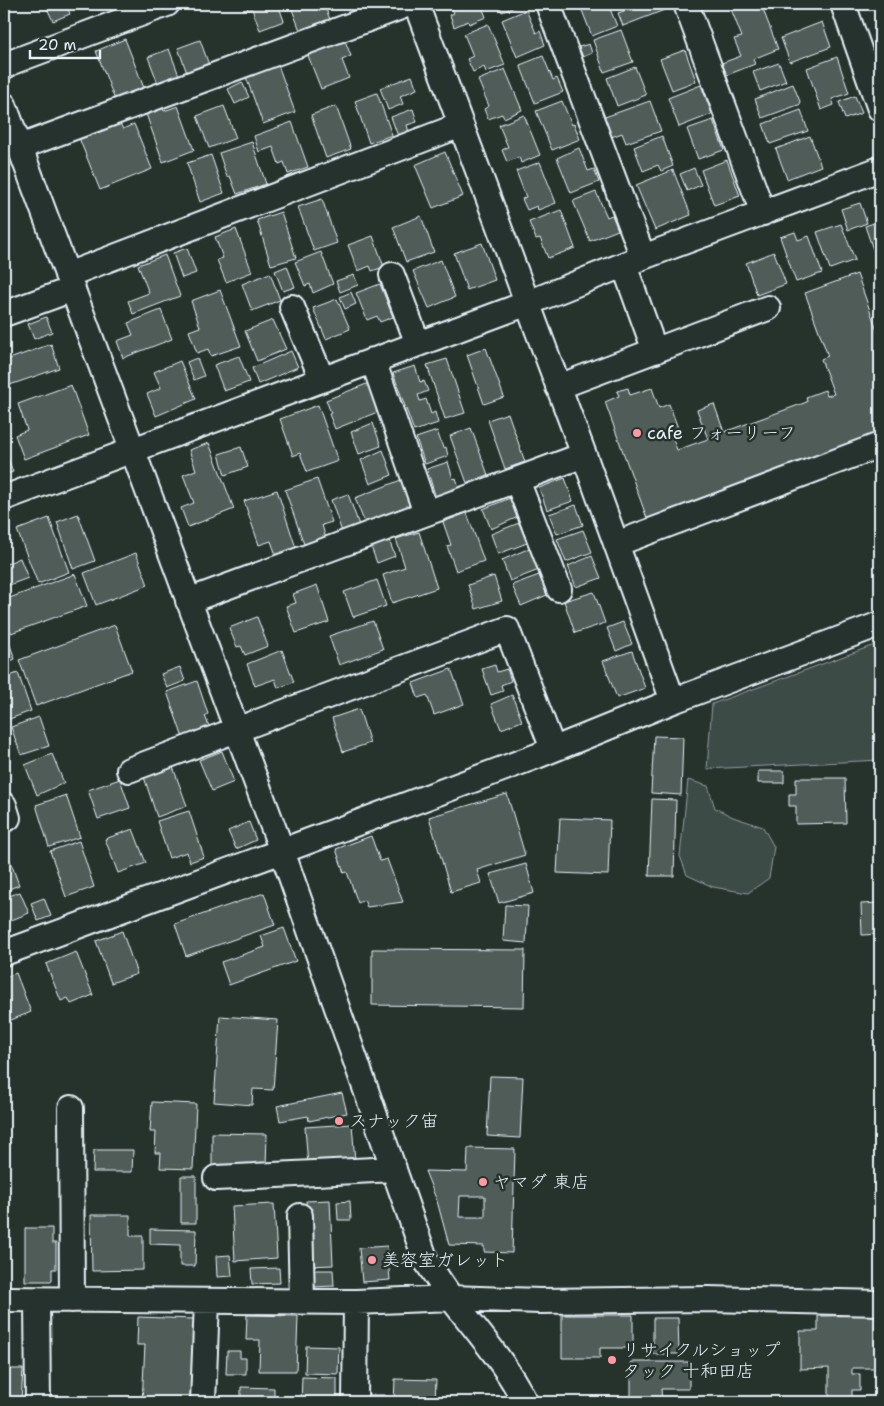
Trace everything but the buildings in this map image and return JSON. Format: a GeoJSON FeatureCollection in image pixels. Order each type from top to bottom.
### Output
{"type":"FeatureCollection","features":[{"type":"Feature","properties":{"kind":"street"},"geometry":{"type":"LineString","coordinates":[[4,67],[12,62],[167,4]]}},
{"type":"Feature","properties":{"kind":"street"},"geometry":{"type":"LineString","coordinates":[[20,147],[409,4]]}},
{"type":"Feature","properties":{"kind":"street"},"geometry":{"type":"LineString","coordinates":[[416,4],[528,303],[673,701]]}},
{"type":"Feature","properties":{"kind":"street"},"geometry":{"type":"LineString","coordinates":[[548,4],[633,261],[655,351]]}},
{"type":"Feature","properties":{"kind":"street"},"geometry":{"type":"LineString","coordinates":[[686,4],[763,213]]}},
{"type":"Feature","properties":{"kind":"street"},"geometry":{"type":"LineString","coordinates":[[843,4],[880,109]]}},
{"type":"Feature","properties":{"kind":"street"},"geometry":{"type":"LineString","coordinates":[[4,105],[282,851],[426,1261],[451,1298],[476,1327],[525,1402]]}},
{"type":"Feature","properties":{"kind":"street"},"geometry":{"type":"LineString","coordinates":[[4,314],[70,282],[461,125]]}},
{"type":"Feature","properties":{"kind":"street"},"geometry":{"type":"LineString","coordinates":[[4,498],[528,303],[633,261],[880,169]]}},
{"type":"Feature","properties":{"kind":"street"},"geometry":{"type":"LineString","coordinates":[[392,275],[418,344]]}},
{"type":"Feature","properties":{"kind":"street"},"geometry":{"type":"LineString","coordinates":[[292,307],[322,379]]}},
{"type":"Feature","properties":{"kind":"street"},"geometry":{"type":"LineString","coordinates":[[558,387],[768,308]]}},
{"type":"Feature","properties":{"kind":"street"},"geometry":{"type":"LineString","coordinates":[[373,360],[426,513]]}},
{"type":"Feature","properties":{"kind":"street"},"geometry":{"type":"LineString","coordinates":[[616,544],[880,445]]}},
{"type":"Feature","properties":{"kind":"street"},"geometry":{"type":"LineString","coordinates":[[188,601],[584,455]]}},
{"type":"Feature","properties":{"kind":"street"},"geometry":{"type":"LineString","coordinates":[[517,480],[559,590]]}},
{"type":"Feature","properties":{"kind":"street"},"geometry":{"type":"LineString","coordinates":[[4,953],[282,851],[880,624]]}},
{"type":"Feature","properties":{"kind":"street"},"geometry":{"type":"LineString","coordinates":[[129,770],[506,629],[553,749]]}},
{"type":"Feature","properties":{"kind":"street"},"geometry":{"type":"LineString","coordinates":[[4,806],[8,818],[4,819]]}},
{"type":"Feature","properties":{"kind":"street"},"geometry":{"type":"LineString","coordinates":[[71,1108],[72,1300]]}},
{"type":"Feature","properties":{"kind":"street"},"geometry":{"type":"LineString","coordinates":[[216,1178],[394,1169]]}},
{"type":"Feature","properties":{"kind":"street"},"geometry":{"type":"LineString","coordinates":[[300,1216],[302,1301]]}},
{"type":"Feature","properties":{"kind":"street"},"geometry":{"type":"LineString","coordinates":[[4,1299],[356,1302],[451,1298],[540,1300],[708,1299],[880,1303]]}},
{"type":"Feature","properties":{"kind":"street"},"geometry":{"type":"LineString","coordinates":[[37,1300],[38,1402]]}},
{"type":"Feature","properties":{"kind":"street"},"geometry":{"type":"LineString","coordinates":[[203,1402],[207,1301]]}},
{"type":"Feature","properties":{"kind":"street"},"geometry":{"type":"LineString","coordinates":[[355,1402],[356,1302]]}},
{"type":"Feature","properties":{"kind":"shaded area"},"geometry":{"type":"Polygon","coordinates":[[[880,643],[880,760],[707,769],[712,704],[880,643]]]}},
{"type":"Feature","properties":{"kind":"shaded area"},"geometry":{"type":"Polygon","coordinates":[[[688,780],[708,786],[715,808],[733,817],[763,827],[774,847],[769,878],[748,893],[713,887],[687,875],[680,856],[688,780]]]}},
{"type":"Feature","properties":{"kind":"place","name":"cafe フォーリーフ"},"geometry":{"type":"Point","coordinates":[637,433]}},
{"type":"Feature","properties":{"kind":"place","name":"スナック宙"},"geometry":{"type":"Point","coordinates":[339,1121]}},
{"type":"Feature","properties":{"kind":"place","name":"ヤマダ 東店"},"geometry":{"type":"Point","coordinates":[483,1182]}},
{"type":"Feature","properties":{"kind":"place","name":"美容室ガレット"},"geometry":{"type":"Point","coordinates":[372,1260]}},
{"type":"Feature","properties":{"kind":"place","name":"リサイクルショップ タック 十和田店"},"geometry":{"type":"Point","coordinates":[612,1360]}}]}
